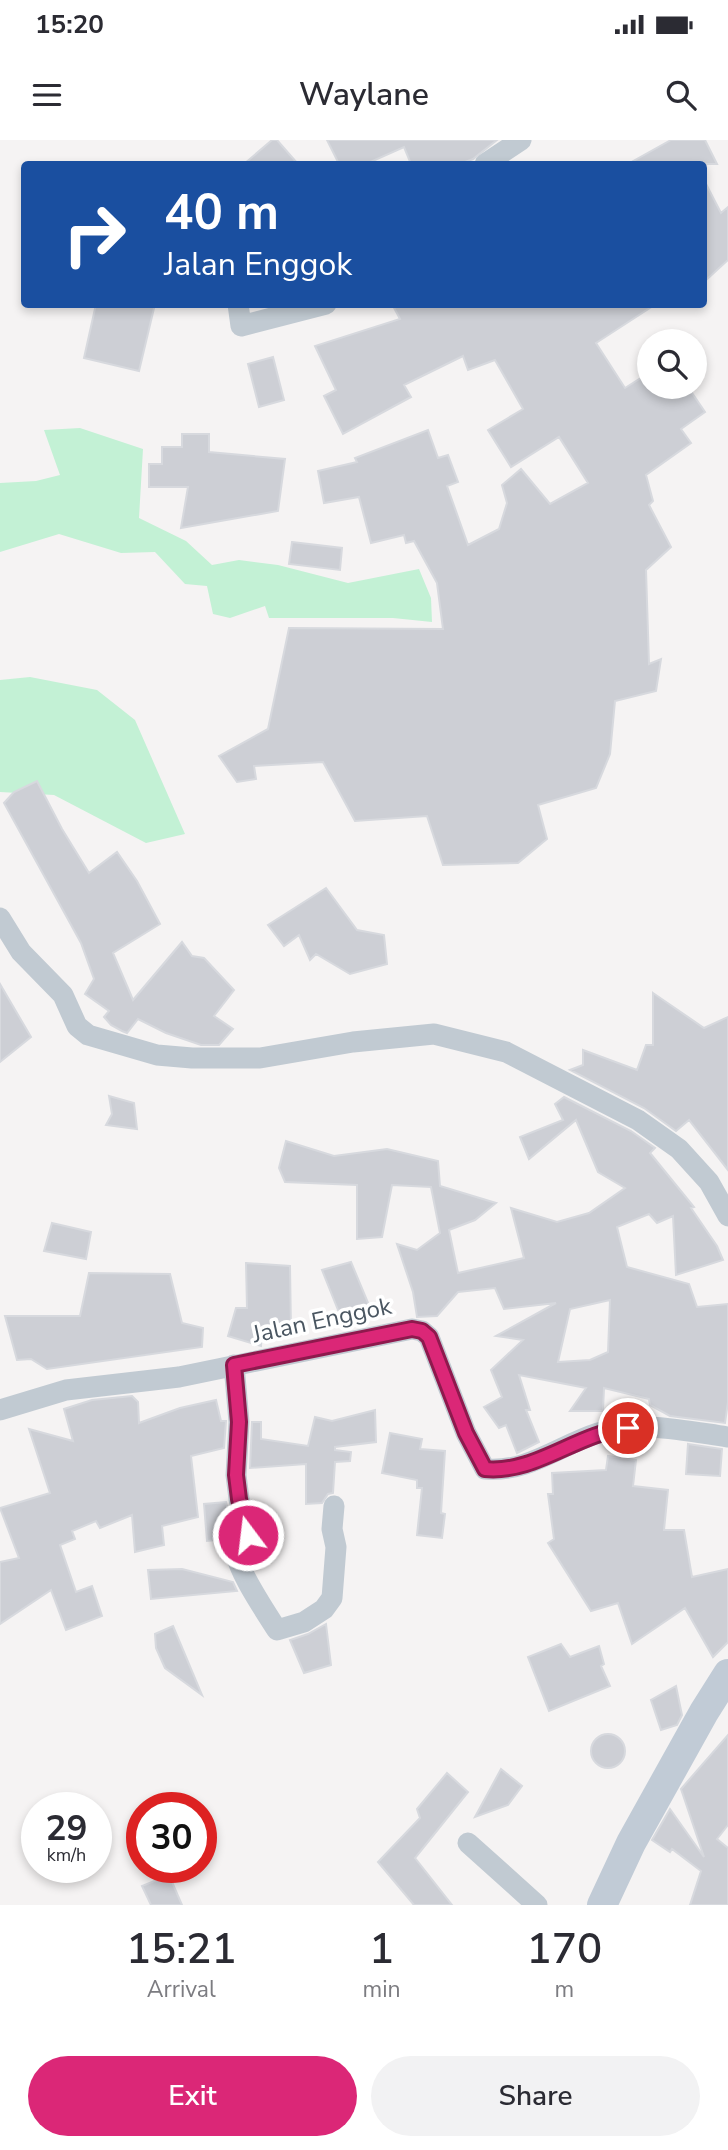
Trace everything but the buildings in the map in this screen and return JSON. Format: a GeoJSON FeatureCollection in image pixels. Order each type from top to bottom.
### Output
{"type":"FeatureCollection","features":[{"type":"Feature","properties":{"kind":"main road"},"geometry":{"type":"LineString","coordinates":[[601,1905],[631,1843],[728,1674]]}},
{"type":"Feature","properties":{"kind":"street"},"geometry":{"type":"LineString","coordinates":[[490,161],[521,140]]}},
{"type":"Feature","properties":{"kind":"street"},"geometry":{"type":"LineString","coordinates":[[239,308],[241,326],[311,308]]}},
{"type":"Feature","properties":{"kind":"street"},"geometry":{"type":"LineString","coordinates":[[0,918],[21,952],[63,995],[77,1026],[88,1035],[157,1055],[192,1058],[260,1058],[353,1042],[434,1034],[506,1052],[638,1120],[679,1149],[709,1182],[728,1216]]}},
{"type":"Feature","properties":{"kind":"street","name":"Jalan Enggok"},"geometry":{"type":"LineString","coordinates":[[0,1410],[66,1390],[179,1377],[412,1329],[422,1331],[429,1337],[466,1433],[485,1469],[500,1471],[520,1466],[597,1433],[615,1429],[653,1427],[728,1437]]}},
{"type":"Feature","properties":{"kind":"street"},"geometry":{"type":"LineString","coordinates":[[234,1365],[239,1422],[236,1475],[248,1535],[238,1545],[236,1553],[247,1579],[277,1630],[304,1622],[324,1609],[332,1598],[336,1547],[332,1529],[334,1506]]}},
{"type":"Feature","properties":{"kind":"street"},"geometry":{"type":"LineString","coordinates":[[468,1843],[537,1905]]}},
{"type":"Feature","properties":{"kind":"green space"},"geometry":{"type":"Polygon","coordinates":[[[80,428],[143,449],[139,518],[186,541],[212,565],[239,560],[278,565],[348,583],[419,569],[431,598],[432,622],[393,618],[269,618],[265,606],[230,618],[213,614],[207,586],[185,584],[155,552],[121,553],[59,534],[0,552],[0,483],[36,481],[60,475],[44,430],[80,428]]]}},
{"type":"Feature","properties":{"kind":"green space"},"geometry":{"type":"Polygon","coordinates":[[[30,677],[97,690],[135,720],[185,834],[146,843],[54,795],[0,792],[0,680],[30,677]]]}},
{"type":"Feature","properties":{"kind":"route"},"geometry":{"type":"LineString","coordinates":[[248,1535],[236,1475],[239,1422],[234,1365],[412,1329],[422,1331],[429,1337],[466,1433],[485,1469],[500,1471],[520,1466],[597,1433],[628,1428]]}}]}
